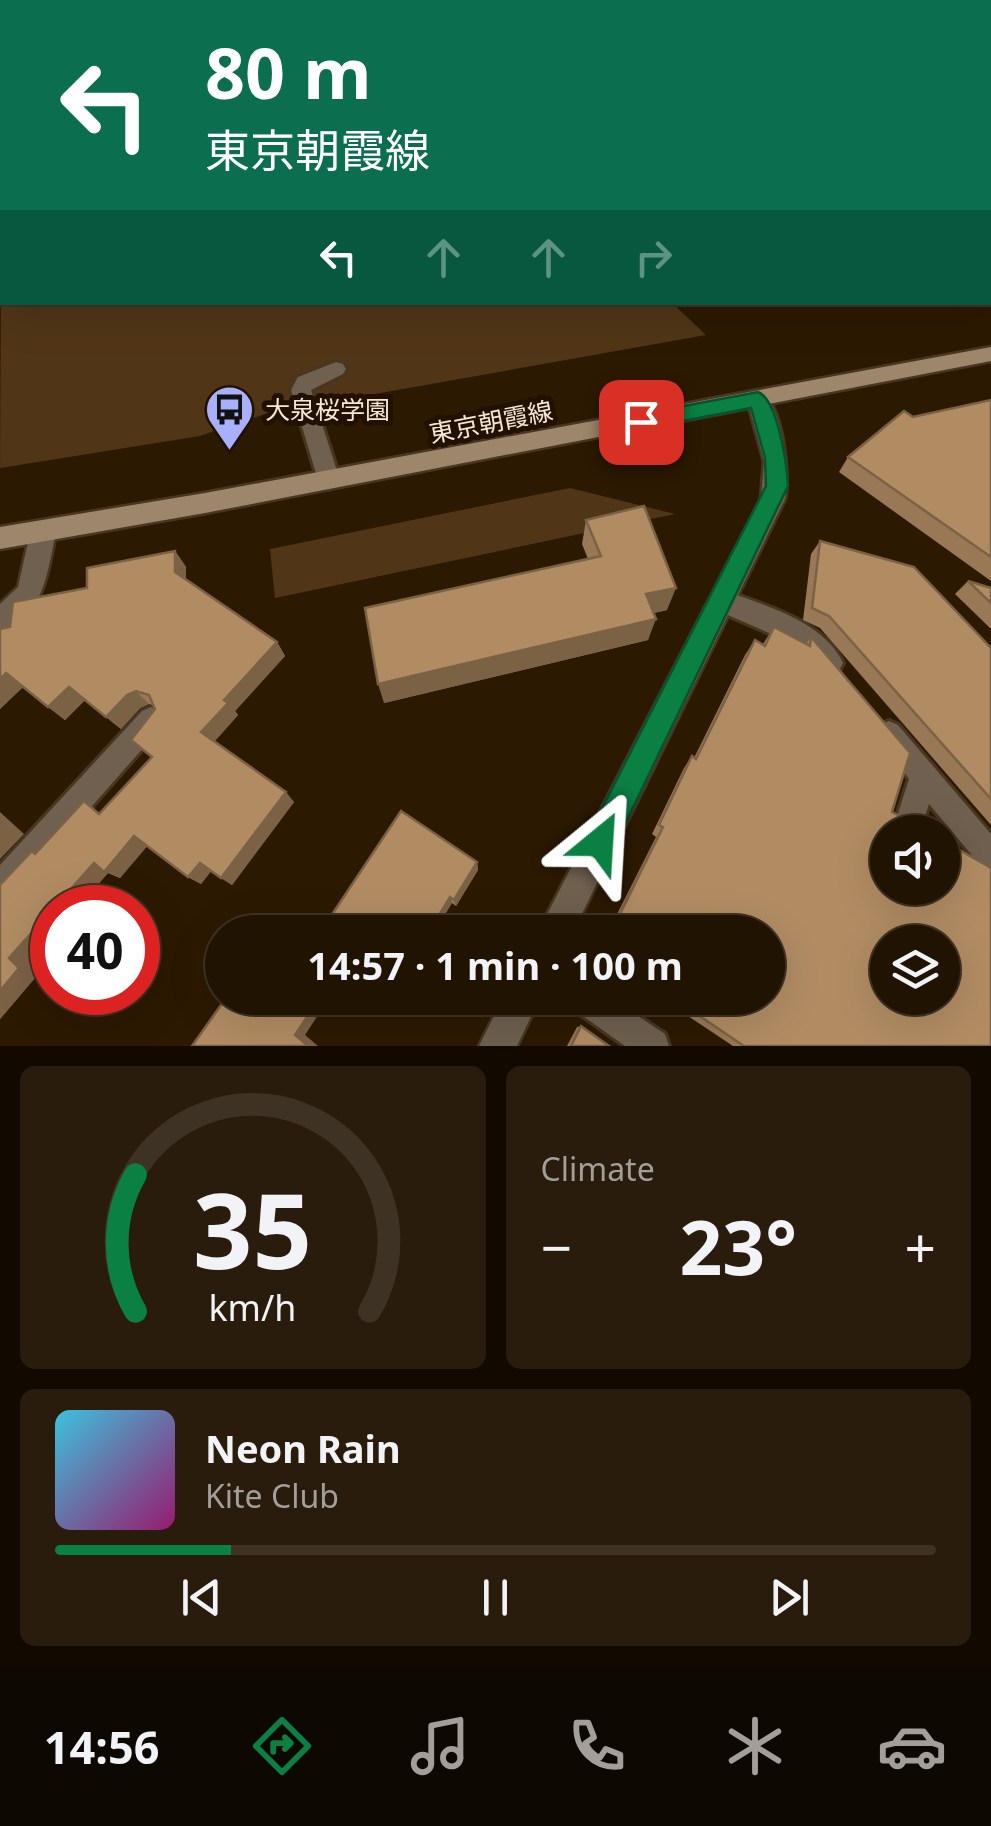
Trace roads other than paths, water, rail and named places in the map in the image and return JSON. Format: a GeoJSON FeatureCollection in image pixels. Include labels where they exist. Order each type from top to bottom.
{"type":"FeatureCollection","features":[{"type":"Feature","properties":{"kind":"main road","name":"東京朝霞線"},"geometry":{"type":"LineString","coordinates":[[0,538],[330,480],[991,354]]}},
{"type":"Feature","properties":{"kind":"street"},"geometry":{"type":"LineString","coordinates":[[564,915],[777,486],[776,458],[758,400]]}},
{"type":"Feature","properties":{"kind":"street"},"geometry":{"type":"LineString","coordinates":[[0,620],[30,593],[43,533]]}},
{"type":"Feature","properties":{"kind":"street"},"geometry":{"type":"LineString","coordinates":[[497,1046],[513,1015]]}},
{"type":"Feature","properties":{"kind":"lane"},"geometry":{"type":"LineString","coordinates":[[330,480],[300,390],[305,382],[336,369]]}},
{"type":"Feature","properties":{"kind":"lane"},"geometry":{"type":"LineString","coordinates":[[723,601],[808,638],[843,679]]}},
{"type":"Feature","properties":{"kind":"lane"},"geometry":{"type":"LineString","coordinates":[[866,707],[991,856]]}},
{"type":"Feature","properties":{"kind":"lane"},"geometry":{"type":"LineString","coordinates":[[0,887],[151,720]]}},
{"type":"Feature","properties":{"kind":"lane"},"geometry":{"type":"LineString","coordinates":[[911,815],[924,776]]}},
{"type":"Feature","properties":{"kind":"lane"},"geometry":{"type":"LineString","coordinates":[[608,1015],[653,1046]]}},
{"type":"Feature","properties":{"kind":"place","name":"大泉桜学園"},"geometry":{"type":"Point","coordinates":[230,452]}}]}
